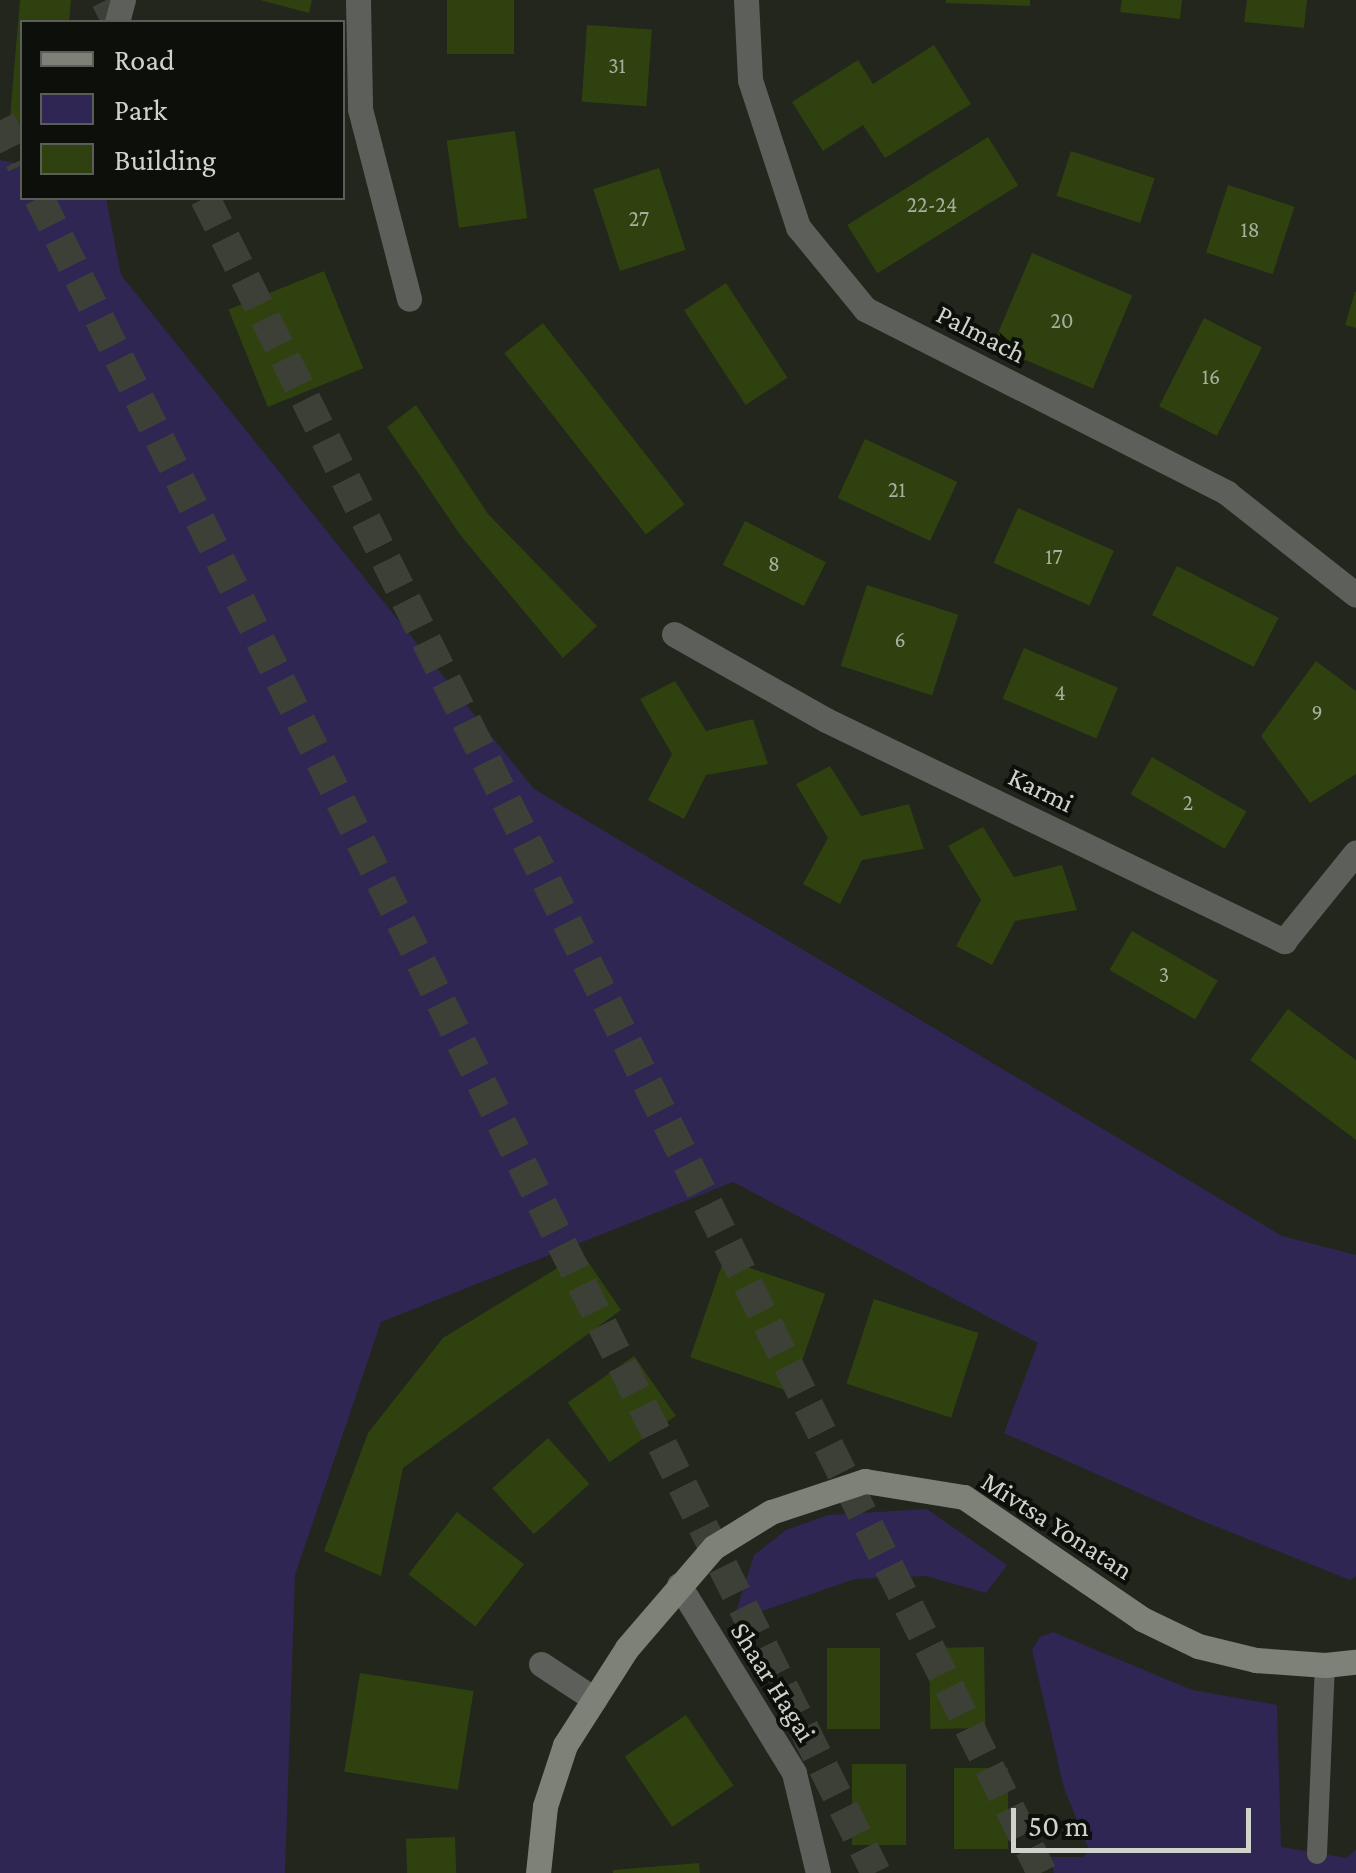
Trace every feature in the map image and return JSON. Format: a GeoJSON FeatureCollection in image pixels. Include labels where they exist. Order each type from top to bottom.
{"type":"FeatureCollection","features":[{"type":"Feature","properties":{"kind":"street"},"geometry":{"type":"LineString","coordinates":[[358,0],[360,108],[408,299]]}},
{"type":"Feature","properties":{"kind":"street","name":"Palmach"},"geometry":{"type":"LineString","coordinates":[[746,0],[750,80],[798,226],[865,309],[1226,494],[1356,595]]}},
{"type":"Feature","properties":{"kind":"street","name":"Karmi"},"geometry":{"type":"LineString","coordinates":[[674,634],[826,720],[1284,941],[1356,852]]}},
{"type":"Feature","properties":{"kind":"street","name":"Mivtsa Yonatan"},"geometry":{"type":"LineString","coordinates":[[538,1873],[545,1806],[565,1746],[626,1648],[714,1547],[771,1512],[865,1481],[964,1496],[1142,1618],[1198,1646],[1256,1660],[1325,1665],[1356,1662]]}},
{"type":"Feature","properties":{"kind":"street","name":"Shaar Hagai"},"geometry":{"type":"LineString","coordinates":[[678,1586],[794,1772],[818,1873]]}},
{"type":"Feature","properties":{"kind":"street"},"geometry":{"type":"LineString","coordinates":[[542,1664],[594,1699]]}},
{"type":"Feature","properties":{"kind":"lane"},"geometry":{"type":"LineString","coordinates":[[1317,1854],[1325,1665]]}},
{"type":"Feature","properties":{"kind":"green space"},"geometry":{"type":"Polygon","coordinates":[[[0,160],[20,164],[20,200],[106,200],[121,275],[534,789],[1282,1236],[1356,1255],[1356,1576],[1350,1580],[1200,1520],[1004,1433],[1038,1343],[733,1182],[381,1322],[295,1575],[285,1873],[0,1873],[0,160]]]}},
{"type":"Feature","properties":{"kind":"green space"},"geometry":{"type":"Polygon","coordinates":[[[927,1509],[1007,1565],[986,1593],[926,1576],[855,1579],[733,1621],[754,1555],[786,1530],[828,1515],[927,1509]]]}},
{"type":"Feature","properties":{"kind":"green space"},"geometry":{"type":"Polygon","coordinates":[[[1053,1632],[1192,1690],[1277,1705],[1281,1847],[1347,1858],[1356,1849],[1356,1873],[1054,1873],[1051,1857],[1083,1857],[1089,1850],[1064,1788],[1032,1650],[1040,1637],[1053,1632]]]}},
{"type":"Feature","properties":{"kind":"building"},"geometry":{"type":"Polygon","coordinates":[[[20,0],[71,0],[69,20],[20,20],[20,143],[8,142],[20,0]]]}},
{"type":"Feature","properties":{"kind":"building"},"geometry":{"type":"Polygon","coordinates":[[[260,0],[312,0],[309,13],[260,0]]]}},
{"type":"Feature","properties":{"kind":"building"},"geometry":{"type":"Polygon","coordinates":[[[447,0],[514,0],[514,54],[447,54],[447,0]]]}},
{"type":"Feature","properties":{"kind":"building"},"geometry":{"type":"Polygon","coordinates":[[[1030,0],[1030,6],[946,3],[1030,0]]]}},
{"type":"Feature","properties":{"kind":"building"},"geometry":{"type":"Polygon","coordinates":[[[1122,0],[1182,0],[1180,19],[1120,12],[1122,0]]]}},
{"type":"Feature","properties":{"kind":"building"},"geometry":{"type":"Polygon","coordinates":[[[1247,0],[1307,0],[1304,28],[1244,22],[1247,0]]]}},
{"type":"Feature","properties":{"kind":"building"},"geometry":{"type":"Polygon","coordinates":[[[587,25],[652,30],[646,106],[582,102],[587,25]]]}},
{"type":"Feature","properties":{"kind":"building"},"geometry":{"type":"Polygon","coordinates":[[[934,45],[971,104],[885,158],[863,125],[823,151],[792,102],[858,60],[873,84],[934,45]]]}},
{"type":"Feature","properties":{"kind":"building"},"geometry":{"type":"Polygon","coordinates":[[[515,131],[527,218],[459,228],[447,141],[515,131]]]}},
{"type":"Feature","properties":{"kind":"building"},"geometry":{"type":"Polygon","coordinates":[[[988,137],[1018,185],[877,273],[847,225],[988,137]]]}},
{"type":"Feature","properties":{"kind":"building"},"geometry":{"type":"Polygon","coordinates":[[[1071,151],[1155,178],[1140,223],[1056,196],[1071,151]]]}},
{"type":"Feature","properties":{"kind":"building"},"geometry":{"type":"Polygon","coordinates":[[[659,168],[686,250],[620,271],[593,189],[659,168]]]}},
{"type":"Feature","properties":{"kind":"building"},"geometry":{"type":"Polygon","coordinates":[[[1228,185],[1295,207],[1273,274],[1206,253],[1228,185]]]}},
{"type":"Feature","properties":{"kind":"building"},"geometry":{"type":"Polygon","coordinates":[[[1032,253],[1132,296],[1093,389],[993,346],[1032,253]]]}},
{"type":"Feature","properties":{"kind":"building"},"geometry":{"type":"Polygon","coordinates":[[[324,271],[363,368],[268,407],[229,310],[324,271]]]}},
{"type":"Feature","properties":{"kind":"building"},"geometry":{"type":"Polygon","coordinates":[[[726,283],[788,378],[746,405],[684,310],[726,283]]]}},
{"type":"Feature","properties":{"kind":"building"},"geometry":{"type":"Polygon","coordinates":[[[1356,292],[1356,328],[1345,325],[1356,292]]]}},
{"type":"Feature","properties":{"kind":"building"},"geometry":{"type":"Polygon","coordinates":[[[1204,318],[1262,348],[1217,436],[1159,406],[1204,318]]]}},
{"type":"Feature","properties":{"kind":"building"},"geometry":{"type":"Polygon","coordinates":[[[543,323],[685,504],[646,534],[504,353],[543,323]]]}},
{"type":"Feature","properties":{"kind":"building"},"geometry":{"type":"Polygon","coordinates":[[[416,405],[488,514],[597,626],[563,658],[461,536],[387,427],[416,405]]]}},
{"type":"Feature","properties":{"kind":"building"},"geometry":{"type":"Polygon","coordinates":[[[865,439],[957,482],[930,541],[838,498],[865,439]]]}},
{"type":"Feature","properties":{"kind":"building"},"geometry":{"type":"Polygon","coordinates":[[[1018,508],[1114,551],[1090,606],[994,563],[1018,508]]]}},
{"type":"Feature","properties":{"kind":"building"},"geometry":{"type":"Polygon","coordinates":[[[745,521],[826,562],[804,606],[723,565],[745,521]]]}},
{"type":"Feature","properties":{"kind":"building"},"geometry":{"type":"Polygon","coordinates":[[[1177,566],[1279,618],[1254,667],[1152,615],[1177,566]]]}},
{"type":"Feature","properties":{"kind":"building"},"geometry":{"type":"Polygon","coordinates":[[[867,585],[958,615],[932,696],[841,666],[867,585]]]}},
{"type":"Feature","properties":{"kind":"building"},"geometry":{"type":"Polygon","coordinates":[[[1024,648],[1118,688],[1096,738],[1003,699],[1024,648]]]}},
{"type":"Feature","properties":{"kind":"building"},"geometry":{"type":"Polygon","coordinates":[[[1316,661],[1356,691],[1356,774],[1310,803],[1261,736],[1316,661]]]}},
{"type":"Feature","properties":{"kind":"building"},"geometry":{"type":"Polygon","coordinates":[[[675,681],[706,731],[753,719],[768,764],[706,775],[684,819],[648,800],[672,754],[640,699],[675,681]]]}},
{"type":"Feature","properties":{"kind":"building"},"geometry":{"type":"Polygon","coordinates":[[[1152,757],[1246,812],[1225,849],[1130,794],[1152,757]]]}},
{"type":"Feature","properties":{"kind":"building"},"geometry":{"type":"Polygon","coordinates":[[[830,766],[861,816],[909,804],[924,849],[862,860],[840,904],[803,884],[828,838],[796,784],[830,766]]]}},
{"type":"Feature","properties":{"kind":"building"},"geometry":{"type":"Polygon","coordinates":[[[983,827],[1014,877],[1062,865],[1077,910],[1015,921],[992,965],[956,946],[981,900],[948,846],[983,827]]]}},
{"type":"Feature","properties":{"kind":"building"},"geometry":{"type":"Polygon","coordinates":[[[1132,931],[1218,981],[1195,1019],[1110,970],[1132,931]]]}},
{"type":"Feature","properties":{"kind":"building"},"geometry":{"type":"Polygon","coordinates":[[[1288,1009],[1356,1060],[1356,1140],[1250,1060],[1288,1009]]]}},
{"type":"Feature","properties":{"kind":"building"},"geometry":{"type":"Polygon","coordinates":[[[582,1253],[621,1310],[403,1468],[381,1576],[324,1551],[368,1433],[443,1338],[582,1253]]]}},
{"type":"Feature","properties":{"kind":"building"},"geometry":{"type":"Polygon","coordinates":[[[724,1259],[825,1294],[791,1392],[690,1357],[724,1259]]]}},
{"type":"Feature","properties":{"kind":"building"},"geometry":{"type":"Polygon","coordinates":[[[874,1299],[979,1333],[951,1418],[846,1384],[874,1299]]]}},
{"type":"Feature","properties":{"kind":"building"},"geometry":{"type":"Polygon","coordinates":[[[634,1356],[676,1416],[610,1462],[568,1402],[634,1356]]]}},
{"type":"Feature","properties":{"kind":"building"},"geometry":{"type":"Polygon","coordinates":[[[548,1438],[589,1484],[534,1534],[492,1488],[548,1438]]]}},
{"type":"Feature","properties":{"kind":"building"},"geometry":{"type":"Polygon","coordinates":[[[457,1512],[524,1564],[475,1627],[408,1574],[457,1512]]]}},
{"type":"Feature","properties":{"kind":"building"},"geometry":{"type":"Polygon","coordinates":[[[984,1647],[985,1728],[930,1729],[929,1648],[984,1647]]]}},
{"type":"Feature","properties":{"kind":"building"},"geometry":{"type":"Polygon","coordinates":[[[827,1648],[880,1648],[880,1729],[827,1729],[827,1648]]]}},
{"type":"Feature","properties":{"kind":"building"},"geometry":{"type":"Polygon","coordinates":[[[360,1673],[474,1691],[458,1790],[344,1772],[360,1673]]]}},
{"type":"Feature","properties":{"kind":"building"},"geometry":{"type":"Polygon","coordinates":[[[686,1715],[734,1785],[672,1827],[625,1756],[686,1715]]]}},
{"type":"Feature","properties":{"kind":"building"},"geometry":{"type":"Polygon","coordinates":[[[852,1764],[906,1764],[906,1845],[852,1845],[852,1764]]]}},
{"type":"Feature","properties":{"kind":"building"},"geometry":{"type":"Polygon","coordinates":[[[954,1768],[1008,1768],[1008,1849],[954,1849],[954,1768]]]}},
{"type":"Feature","properties":{"kind":"building"},"geometry":{"type":"Polygon","coordinates":[[[455,1837],[456,1873],[407,1873],[406,1839],[455,1837]]]}},
{"type":"Feature","properties":{"kind":"building"},"geometry":{"type":"Polygon","coordinates":[[[699,1863],[700,1873],[613,1873],[613,1870],[699,1863]]]}},
{"type":"Feature","properties":{"kind":"tunnel"},"geometry":{"type":"LineString","coordinates":[[106,0],[116,20]]}},
{"type":"Feature","properties":{"kind":"tunnel"},"geometry":{"type":"LineString","coordinates":[[0,120],[20,161]]}},
{"type":"Feature","properties":{"kind":"tunnel"},"geometry":{"type":"LineString","coordinates":[[40,200],[876,1873]]}},
{"type":"Feature","properties":{"kind":"tunnel"},"geometry":{"type":"LineString","coordinates":[[206,200],[1042,1873]]}}]}
